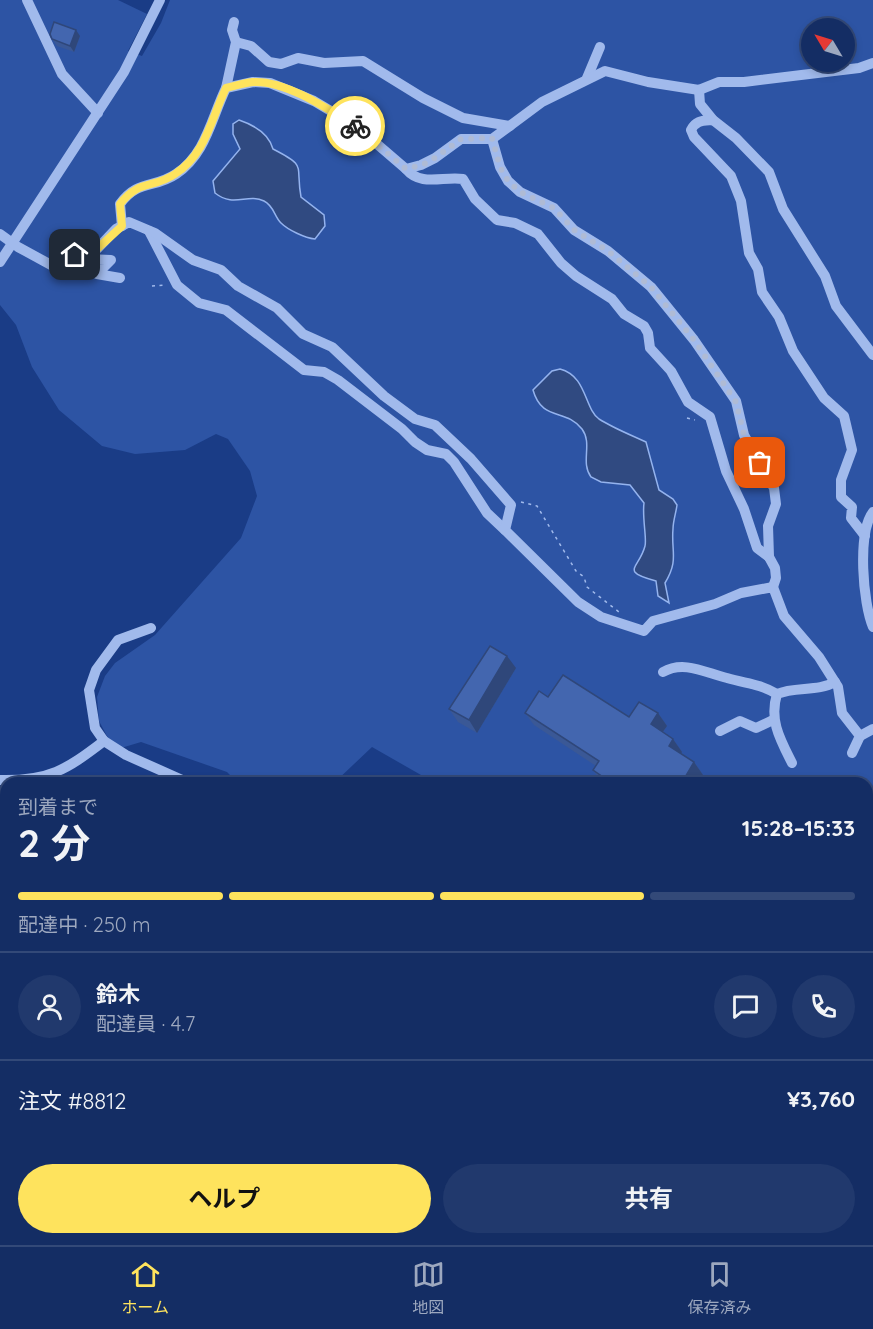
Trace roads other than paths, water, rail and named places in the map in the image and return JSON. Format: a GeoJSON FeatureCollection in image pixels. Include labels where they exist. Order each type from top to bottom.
{"type":"FeatureCollection","features":[{"type":"Feature","properties":{"kind":"street"},"geometry":{"type":"LineString","coordinates":[[27,0],[62,74],[98,113]]}},
{"type":"Feature","properties":{"kind":"street"},"geometry":{"type":"LineString","coordinates":[[0,262],[124,72],[160,0]]}},
{"type":"Feature","properties":{"kind":"street"},"geometry":{"type":"LineString","coordinates":[[122,226],[120,204],[127,195],[136,188],[175,175],[204,145],[226,88],[236,42],[232,30],[234,22]]}},
{"type":"Feature","properties":{"kind":"street"},"geometry":{"type":"LineString","coordinates":[[236,42],[251,46],[269,62],[281,64],[298,58],[324,63],[363,61],[423,98],[463,118],[510,126]]}},
{"type":"Feature","properties":{"kind":"street"},"geometry":{"type":"LineString","coordinates":[[588,78],[600,47]]}},
{"type":"Feature","properties":{"kind":"street"},"geometry":{"type":"LineString","coordinates":[[406,169],[422,165],[435,158],[461,139],[492,138],[542,102],[605,71],[648,82],[699,90],[719,82],[744,82],[859,68],[873,63]]}},
{"type":"Feature","properties":{"kind":"street"},"geometry":{"type":"LineString","coordinates":[[226,88],[253,82],[270,83],[314,101],[356,126],[411,175],[437,181],[463,179],[471,188],[475,200],[497,220],[515,224],[538,234],[561,263],[576,276],[612,299],[624,314],[644,326],[648,333],[650,348],[671,371],[688,402],[710,417],[726,471],[744,509],[757,548],[769,557],[775,568],[773,587],[784,616],[819,657],[835,682],[842,712],[860,736]]}},
{"type":"Feature","properties":{"kind":"street"},"geometry":{"type":"LineString","coordinates":[[699,90],[700,104],[713,120],[736,138],[769,172],[783,208],[827,281],[836,306],[868,343],[873,355]]}},
{"type":"Feature","properties":{"kind":"street"},"geometry":{"type":"LineString","coordinates":[[713,120],[694,124],[691,130],[694,137],[731,176],[741,201],[749,253],[758,269],[762,292],[778,317],[793,351],[824,398],[844,416],[852,450],[841,480],[841,497],[852,507],[851,518],[866,536]]}},
{"type":"Feature","properties":{"kind":"street"},"geometry":{"type":"LineString","coordinates":[[492,138],[500,167],[508,181],[520,192],[554,208],[574,230],[608,251],[651,287],[736,402],[744,435],[774,488],[776,504],[768,526],[769,557]]}},
{"type":"Feature","properties":{"kind":"street"},"geometry":{"type":"LineString","coordinates":[[0,234],[18,247],[58,267],[75,255],[97,249],[129,222],[148,230],[178,250],[221,270],[238,286],[266,299],[303,334],[332,346],[366,381],[415,419],[435,425],[471,459],[511,505],[505,530]]}},
{"type":"Feature","properties":{"kind":"street"},"geometry":{"type":"LineString","coordinates":[[148,230],[177,285],[199,303],[226,310],[304,370],[324,372],[338,380],[427,450],[446,454],[454,462],[487,513],[578,602],[602,617],[644,631],[653,621],[715,604],[741,593],[773,587]]}},
{"type":"Feature","properties":{"kind":"street"},"geometry":{"type":"LineString","coordinates":[[86,253],[87,259],[111,260],[97,274],[120,278]]}},
{"type":"Feature","properties":{"kind":"street"},"geometry":{"type":"LineString","coordinates":[[827,281],[837,288]]}},
{"type":"Feature","properties":{"kind":"street"},"geometry":{"type":"LineString","coordinates":[[873,512],[869,518],[866,536],[866,604],[873,627]]}},
{"type":"Feature","properties":{"kind":"street"},"geometry":{"type":"LineString","coordinates":[[151,628],[118,640],[92,678],[89,690],[92,715],[95,728],[104,741],[126,755],[176,777]]}},
{"type":"Feature","properties":{"kind":"street"},"geometry":{"type":"LineString","coordinates":[[663,672],[671,668],[686,667],[717,673],[726,678],[752,682],[777,694],[788,690],[826,687],[835,682]]}},
{"type":"Feature","properties":{"kind":"street"},"geometry":{"type":"LineString","coordinates":[[777,694],[772,709],[773,720],[792,763]]}},
{"type":"Feature","properties":{"kind":"street"},"geometry":{"type":"LineString","coordinates":[[720,731],[740,721],[756,728],[773,720]]}},
{"type":"Feature","properties":{"kind":"street"},"geometry":{"type":"LineString","coordinates":[[852,753],[860,736],[873,729]]}},
{"type":"Feature","properties":{"kind":"street"},"geometry":{"type":"LineString","coordinates":[[47,777],[79,760],[104,741]]}}]}
